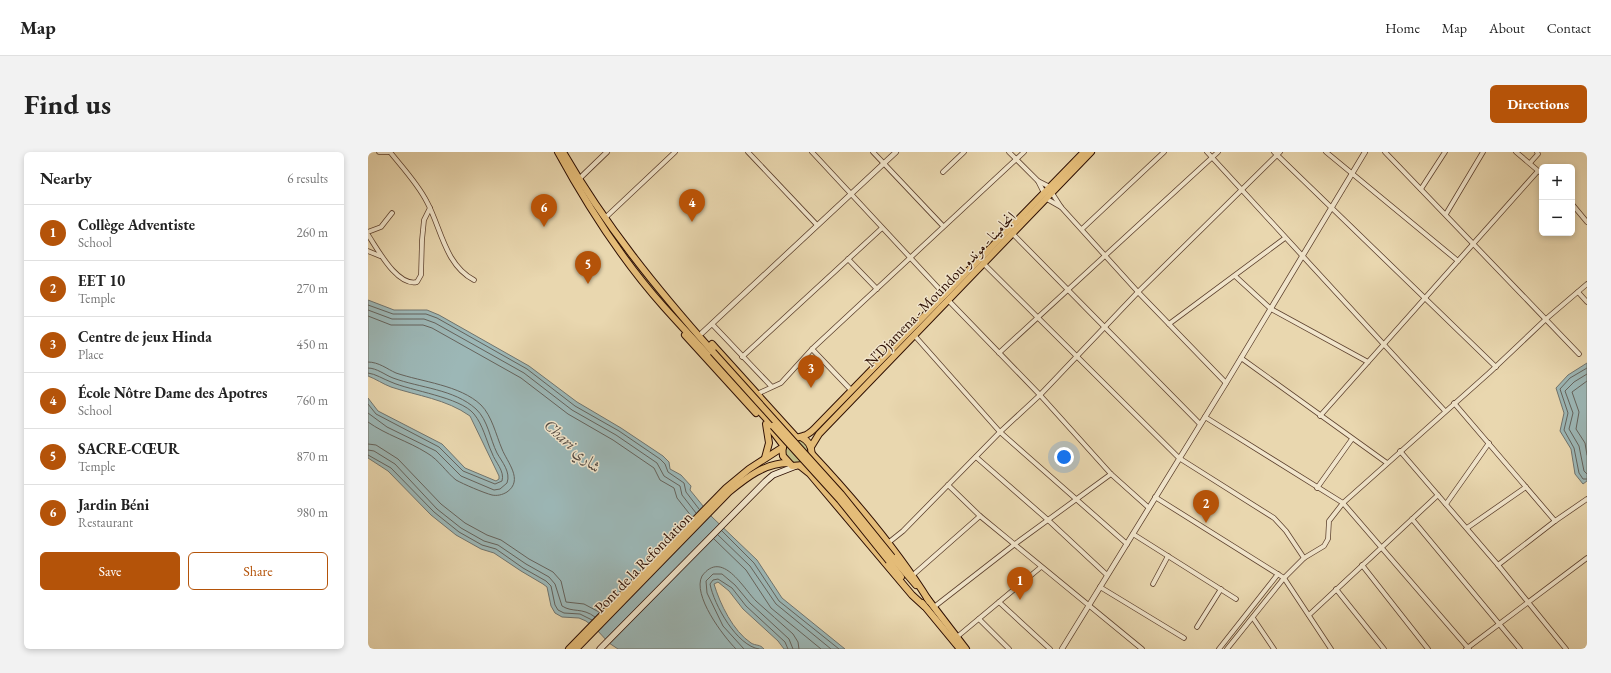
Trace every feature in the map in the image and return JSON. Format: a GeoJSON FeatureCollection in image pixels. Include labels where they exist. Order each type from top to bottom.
{"type":"FeatureCollection","features":[{"type":"Feature","properties":{"kind":"main road"},"geometry":{"type":"LineString","coordinates":[[558,152],[588,205],[610,238],[704,358],[766,423],[783,446],[783,456],[788,463]]}},
{"type":"Feature","properties":{"kind":"main road"},"geometry":{"type":"LineString","coordinates":[[564,152],[604,218],[711,353],[890,559],[929,601],[966,649]]}},
{"type":"Feature","properties":{"kind":"main road","name":"N'Djamena - Moundou انجامينا - موندو"},"geometry":{"type":"LineString","coordinates":[[1052,190],[1084,152]]}},
{"type":"Feature","properties":{"kind":"main road","name":"N'Djamena - Moundou انجامينا - موندو"},"geometry":{"type":"LineString","coordinates":[[811,446],[819,434],[914,335],[946,298],[1091,152]]}},
{"type":"Feature","properties":{"kind":"main road","name":"N'Djamena - Moundou انجامينا - موندو"},"geometry":{"type":"LineString","coordinates":[[798,437],[814,429],[851,390],[983,263],[1046,196]]}},
{"type":"Feature","properties":{"kind":"main road"},"geometry":{"type":"LineString","coordinates":[[664,307],[711,353]]}},
{"type":"Feature","properties":{"kind":"main road"},"geometry":{"type":"LineString","coordinates":[[600,649],[729,516],[770,477],[808,462],[812,454],[809,442],[798,437],[702,333],[674,307]]}},
{"type":"Feature","properties":{"kind":"main road"},"geometry":{"type":"LineString","coordinates":[[765,458],[769,443],[766,423]]}},
{"type":"Feature","properties":{"kind":"main road"},"geometry":{"type":"LineString","coordinates":[[716,502],[741,475],[783,446],[788,439],[798,437]]}},
{"type":"Feature","properties":{"kind":"main road"},"geometry":{"type":"LineString","coordinates":[[812,454],[858,504],[913,575],[929,601]]}},
{"type":"Feature","properties":{"kind":"main road"},"geometry":{"type":"LineString","coordinates":[[716,502],[738,485],[770,465],[788,463],[798,466],[810,474],[912,595],[924,606]]}},
{"type":"Feature","properties":{"kind":"main road","name":"Pont de la Refondation"},"geometry":{"type":"LineString","coordinates":[[585,636],[716,502]]}},
{"type":"Feature","properties":{"kind":"main road"},"geometry":{"type":"LineString","coordinates":[[890,559],[924,606],[960,649]]}},
{"type":"Feature","properties":{"kind":"main road"},"geometry":{"type":"LineString","coordinates":[[568,649],[585,636]]}},
{"type":"Feature","properties":{"kind":"main road"},"geometry":{"type":"LineString","coordinates":[[576,649],[585,636]]}},
{"type":"Feature","properties":{"kind":"street"},"geometry":{"type":"LineString","coordinates":[[379,152],[390,152],[430,208],[446,251],[462,271],[474,280]]}},
{"type":"Feature","properties":{"kind":"street"},"geometry":{"type":"LineString","coordinates":[[579,179],[607,152]]}},
{"type":"Feature","properties":{"kind":"street"},"geometry":{"type":"LineString","coordinates":[[604,218],[675,152]]}},
{"type":"Feature","properties":{"kind":"street"},"geometry":{"type":"LineString","coordinates":[[748,152],[817,225]]}},
{"type":"Feature","properties":{"kind":"street"},"geometry":{"type":"LineString","coordinates":[[812,152],[946,298],[1040,395],[1111,474],[1148,508]]}},
{"type":"Feature","properties":{"kind":"street"},"geometry":{"type":"LineString","coordinates":[[873,152],[943,226]]}},
{"type":"Feature","properties":{"kind":"street"},"geometry":{"type":"LineString","coordinates":[[702,333],[896,152]]}},
{"type":"Feature","properties":{"kind":"street"},"geometry":{"type":"LineString","coordinates":[[943,172],[964,152]]}},
{"type":"Feature","properties":{"kind":"street"},"geometry":{"type":"LineString","coordinates":[[1009,152],[1038,181],[1052,190],[1061,207]]}},
{"type":"Feature","properties":{"kind":"street"},"geometry":{"type":"LineString","coordinates":[[757,394],[781,382],[812,349],[1024,152]]}},
{"type":"Feature","properties":{"kind":"street"},"geometry":{"type":"LineString","coordinates":[[1082,229],[1164,152]]}},
{"type":"Feature","properties":{"kind":"street"},"geometry":{"type":"LineString","coordinates":[[1207,152],[1241,191],[1303,256],[1445,411]]}},
{"type":"Feature","properties":{"kind":"street"},"geometry":{"type":"LineString","coordinates":[[1000,353],[1218,152]]}},
{"type":"Feature","properties":{"kind":"street"},"geometry":{"type":"LineString","coordinates":[[1326,152],[1458,261]]}},
{"type":"Feature","properties":{"kind":"street"},"geometry":{"type":"LineString","coordinates":[[1062,649],[1226,383],[1365,152]]}},
{"type":"Feature","properties":{"kind":"street"},"geometry":{"type":"LineString","coordinates":[[1385,152],[1579,354]]}},
{"type":"Feature","properties":{"kind":"street"},"geometry":{"type":"LineString","coordinates":[[1421,189],[1445,152]]}},
{"type":"Feature","properties":{"kind":"street"},"geometry":{"type":"LineString","coordinates":[[1446,214],[1483,152]]}},
{"type":"Feature","properties":{"kind":"street"},"geometry":{"type":"LineString","coordinates":[[1516,152],[1539,172]]}},
{"type":"Feature","properties":{"kind":"street"},"geometry":{"type":"LineString","coordinates":[[1530,163],[1538,154],[1537,152]]}},
{"type":"Feature","properties":{"kind":"street"},"geometry":{"type":"LineString","coordinates":[[888,543],[903,531],[1000,432],[1040,395],[1138,292],[1241,191],[1277,153],[1496,367]]}},
{"type":"Feature","properties":{"kind":"street"},"geometry":{"type":"LineString","coordinates":[[1320,416],[1458,261],[1539,174]]}},
{"type":"Feature","properties":{"kind":"street"},"geometry":{"type":"LineString","coordinates":[[1038,181],[1046,196],[1061,207],[1138,292],[1226,383]]}},
{"type":"Feature","properties":{"kind":"street"},"geometry":{"type":"LineString","coordinates":[[368,252],[380,257],[406,280],[414,282],[420,279],[424,220],[430,208]]}},
{"type":"Feature","properties":{"kind":"street"},"geometry":{"type":"LineString","coordinates":[[1575,208],[1587,222]]}},
{"type":"Feature","properties":{"kind":"street"},"geometry":{"type":"LineString","coordinates":[[368,232],[381,227],[392,213]]}},
{"type":"Feature","properties":{"kind":"street"},"geometry":{"type":"LineString","coordinates":[[742,357],[882,228]]}},
{"type":"Feature","properties":{"kind":"street"},"geometry":{"type":"LineString","coordinates":[[1012,233],[1200,424]]}},
{"type":"Feature","properties":{"kind":"street"},"geometry":{"type":"LineString","coordinates":[[368,235],[380,257]]}},
{"type":"Feature","properties":{"kind":"street"},"geometry":{"type":"LineString","coordinates":[[1169,324],[1285,238]]}},
{"type":"Feature","properties":{"kind":"street"},"geometry":{"type":"LineString","coordinates":[[848,259],[877,289]]}},
{"type":"Feature","properties":{"kind":"street"},"geometry":{"type":"LineString","coordinates":[[983,263],[1039,317],[1179,458],[1274,518],[1286,531],[1304,558]]}},
{"type":"Feature","properties":{"kind":"street"},"geometry":{"type":"LineString","coordinates":[[1235,276],[1271,309],[1368,362]]}},
{"type":"Feature","properties":{"kind":"street"},"geometry":{"type":"LineString","coordinates":[[1223,648],[1253,618],[1284,578],[1304,558],[1320,549],[1327,542],[1329,521],[1343,503],[1496,367],[1546,319],[1587,284]]}},
{"type":"Feature","properties":{"kind":"street"},"geometry":{"type":"LineString","coordinates":[[1578,292],[1587,302]]}},
{"type":"Feature","properties":{"kind":"street"},"geometry":{"type":"LineString","coordinates":[[712,324],[771,386]]}},
{"type":"Feature","properties":{"kind":"street"},"geometry":{"type":"LineString","coordinates":[[914,335],[1000,432],[1127,544]]}},
{"type":"Feature","properties":{"kind":"street"},"geometry":{"type":"LineString","coordinates":[[812,349],[851,390]]}},
{"type":"Feature","properties":{"kind":"street"},"geometry":{"type":"LineString","coordinates":[[1241,358],[1387,463]]}},
{"type":"Feature","properties":{"kind":"street"},"geometry":{"type":"LineString","coordinates":[[1454,403],[1554,521]]}},
{"type":"Feature","properties":{"kind":"street"},"geometry":{"type":"LineString","coordinates":[[1205,417],[1343,503],[1382,546],[1467,649],[1586,560]]}},
{"type":"Feature","properties":{"kind":"street"},"geometry":{"type":"LineString","coordinates":[[1318,488],[1352,439]]}},
{"type":"Feature","properties":{"kind":"street"},"geometry":{"type":"LineString","coordinates":[[1446,504],[1489,443]]}},
{"type":"Feature","properties":{"kind":"street"},"geometry":{"type":"LineString","coordinates":[[1400,451],[1467,528],[1566,649]]}},
{"type":"Feature","properties":{"kind":"street"},"geometry":{"type":"LineString","coordinates":[[976,457],[1048,520],[1107,575]]}},
{"type":"Feature","properties":{"kind":"street"},"geometry":{"type":"LineString","coordinates":[[934,607],[1015,544],[1111,474]]}},
{"type":"Feature","properties":{"kind":"street"},"geometry":{"type":"LineString","coordinates":[[948,485],[980,516],[1142,649]]}},
{"type":"Feature","properties":{"kind":"street"},"geometry":{"type":"LineString","coordinates":[[1467,528],[1526,487]]}},
{"type":"Feature","properties":{"kind":"street"},"geometry":{"type":"LineString","coordinates":[[1309,615],[1438,495]]}},
{"type":"Feature","properties":{"kind":"street"},"geometry":{"type":"LineString","coordinates":[[1155,497],[1284,578],[1331,649]]}},
{"type":"Feature","properties":{"kind":"street"},"geometry":{"type":"LineString","coordinates":[[1498,565],[1554,521],[1587,500]]}},
{"type":"Feature","properties":{"kind":"street"},"geometry":{"type":"LineString","coordinates":[[913,575],[980,516]]}},
{"type":"Feature","properties":{"kind":"street"},"geometry":{"type":"LineString","coordinates":[[1412,519],[1520,649]]}},
{"type":"Feature","properties":{"kind":"street"},"geometry":{"type":"LineString","coordinates":[[1133,534],[1236,599]]}},
{"type":"Feature","properties":{"kind":"street"},"geometry":{"type":"LineString","coordinates":[[1153,584],[1168,556]]}},
{"type":"Feature","properties":{"kind":"street"},"geometry":{"type":"LineString","coordinates":[[1362,565],[1428,649]]}},
{"type":"Feature","properties":{"kind":"street"},"geometry":{"type":"LineString","coordinates":[[957,637],[1041,566]]}},
{"type":"Feature","properties":{"kind":"street"},"geometry":{"type":"LineString","coordinates":[[1223,648],[1278,574]]}},
{"type":"Feature","properties":{"kind":"street"},"geometry":{"type":"LineString","coordinates":[[1100,587],[1184,638]]}},
{"type":"Feature","properties":{"kind":"street"},"geometry":{"type":"LineString","coordinates":[[1197,627],[1221,590]]}},
{"type":"Feature","properties":{"kind":"street"},"geometry":{"type":"LineString","coordinates":[[1336,590],[1384,649]]}},
{"type":"Feature","properties":{"kind":"street"},"geometry":{"type":"LineString","coordinates":[[999,602],[1050,649]]}},
{"type":"Feature","properties":{"kind":"street"},"geometry":{"type":"LineString","coordinates":[[1253,618],[1274,649]]}},
{"type":"Feature","properties":{"kind":"street"},"geometry":{"type":"LineString","coordinates":[[979,619],[1009,649]]}},
{"type":"Feature","properties":{"kind":"shaded area"},"geometry":{"type":"Polygon","coordinates":[[[797,439],[805,443],[809,451],[805,459],[797,463],[789,459],[785,451],[789,443],[797,439]]]}},
{"type":"Feature","properties":{"kind":"water","name":"Chari شاري"},"geometry":{"type":"Polygon","coordinates":[[[368,300],[394,310],[427,310],[439,315],[529,366],[577,402],[621,428],[663,456],[669,462],[670,469],[681,475],[691,486],[690,490],[712,517],[757,560],[782,598],[845,649],[784,649],[778,641],[743,609],[729,591],[718,582],[714,584],[717,592],[728,616],[738,632],[751,643],[761,646],[764,649],[618,649],[609,643],[586,621],[579,618],[562,617],[555,613],[551,606],[547,587],[494,553],[481,549],[456,535],[431,515],[388,471],[368,458],[368,398],[378,411],[442,444],[465,468],[496,481],[499,479],[499,476],[470,416],[461,410],[432,398],[391,387],[368,376],[368,300]]]}},
{"type":"Feature","properties":{"kind":"water"},"geometry":{"type":"Polygon","coordinates":[[[1587,363],[1587,481],[1583,484],[1575,474],[1571,449],[1560,431],[1564,413],[1556,388],[1568,375],[1587,363]]]}},
{"type":"Feature","properties":{"kind":"place","name":"École Nôtre Dame des Apotres"},"geometry":{"type":"Point","coordinates":[692,222]}},
{"type":"Feature","properties":{"kind":"place","name":"Jardin Béni"},"geometry":{"type":"Point","coordinates":[544,227]}},
{"type":"Feature","properties":{"kind":"place","name":"SACRE-CŒUR"},"geometry":{"type":"Point","coordinates":[588,284]}},
{"type":"Feature","properties":{"kind":"place","name":"Centre de jeux Hinda"},"geometry":{"type":"Point","coordinates":[811,388]}},
{"type":"Feature","properties":{"kind":"place","name":"EET 10"},"geometry":{"type":"Point","coordinates":[1206,523]}},
{"type":"Feature","properties":{"kind":"place","name":"Collège Adventiste"},"geometry":{"type":"Point","coordinates":[1020,600]}}]}
